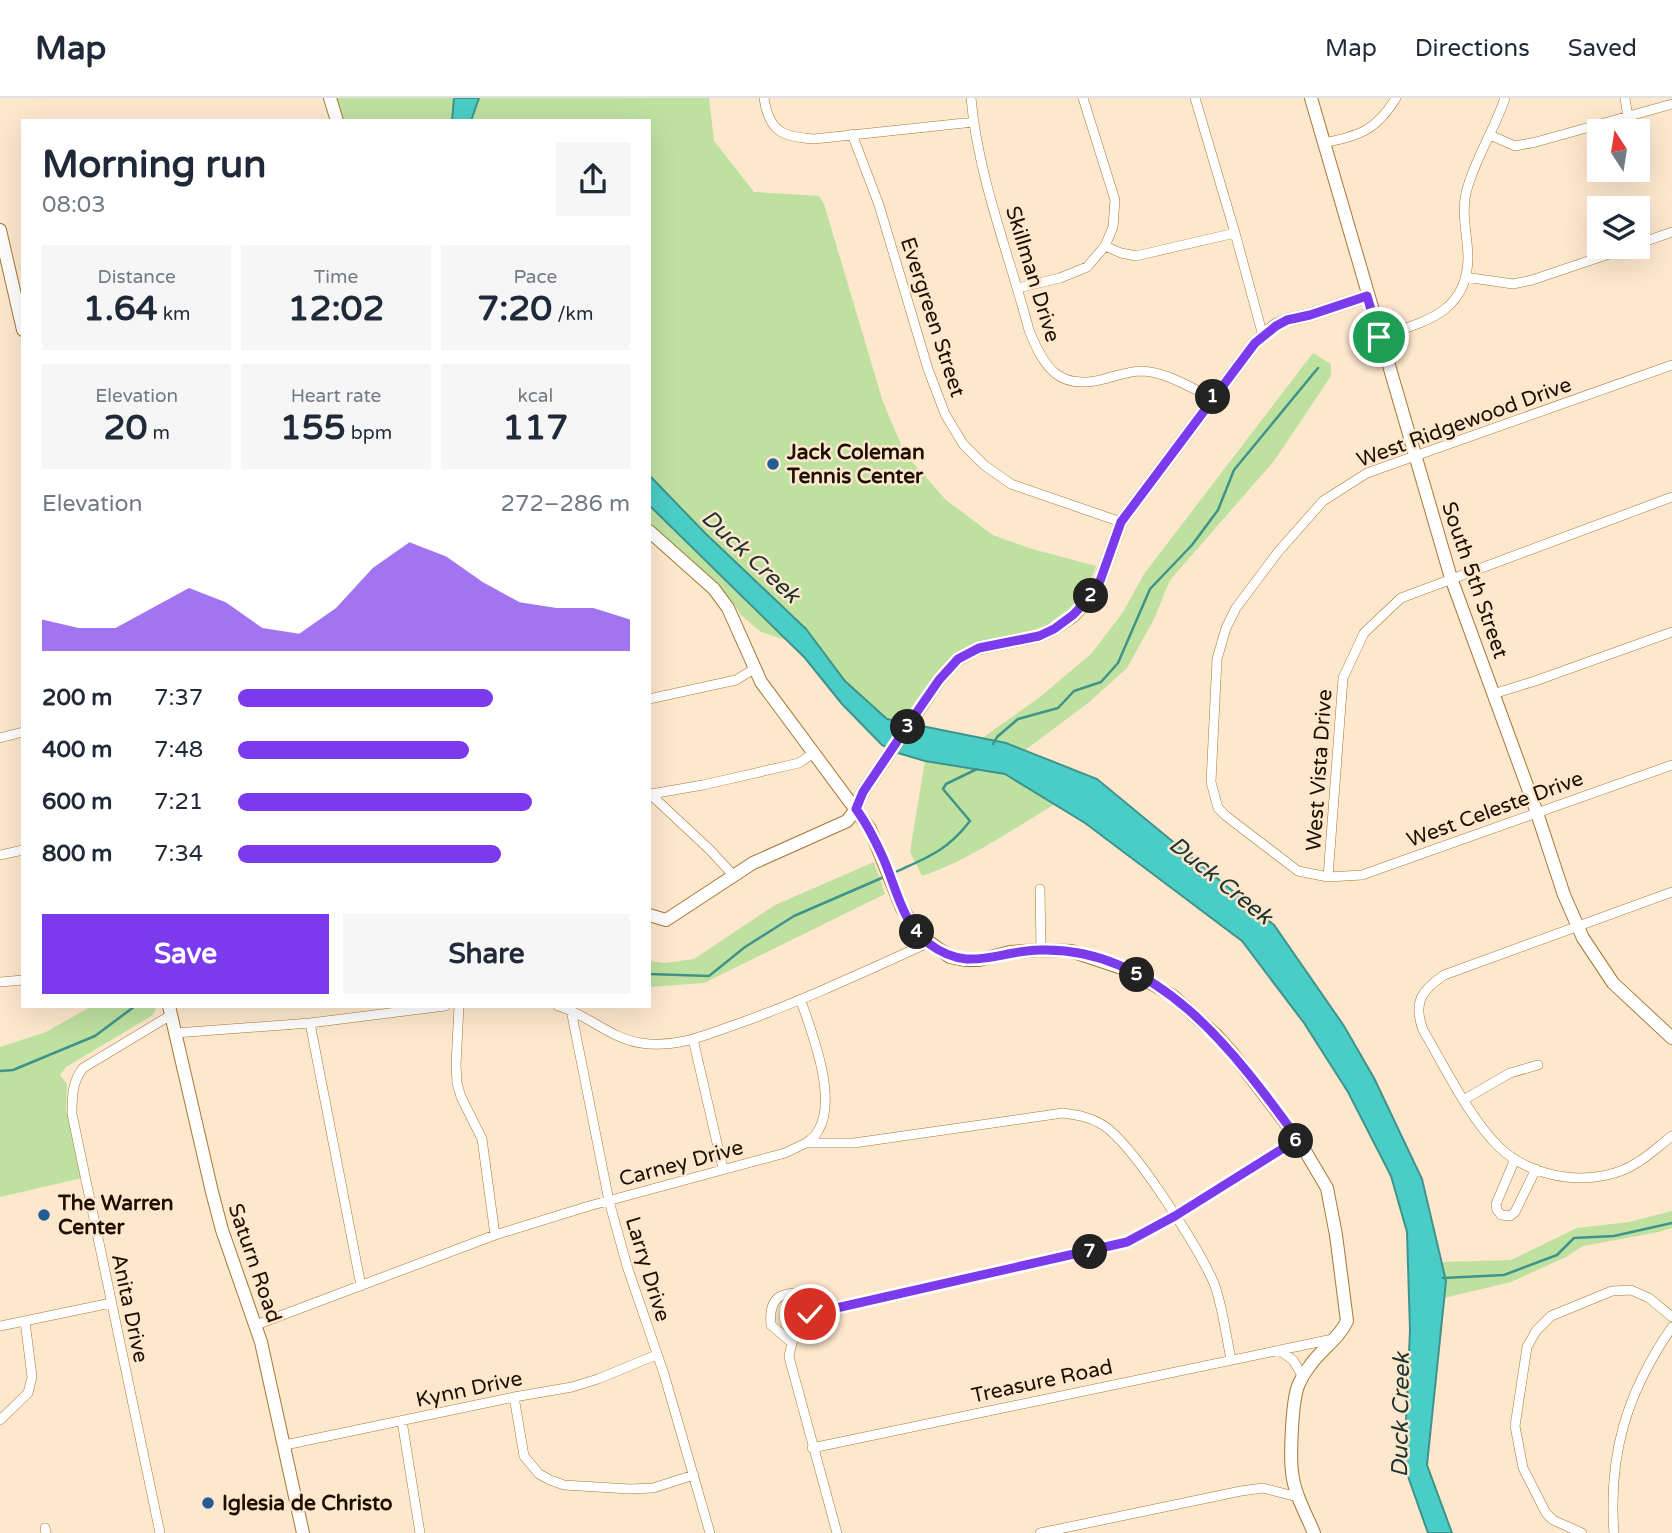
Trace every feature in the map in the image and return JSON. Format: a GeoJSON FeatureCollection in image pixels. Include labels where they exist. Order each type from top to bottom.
{"type":"FeatureCollection","features":[{"type":"Feature","properties":{"kind":"street"},"geometry":{"type":"LineString","coordinates":[[330,98],[336,119]]}},
{"type":"Feature","properties":{"kind":"street"},"geometry":{"type":"LineString","coordinates":[[764,98],[775,128],[790,138],[814,139],[974,122]]}},
{"type":"Feature","properties":{"kind":"street","name":"Skillman Drive"},"geometry":{"type":"LineString","coordinates":[[971,98],[984,170],[1028,330],[1039,356],[1053,373],[1070,381],[1087,382],[1140,371],[1150,372],[1213,398]]}},
{"type":"Feature","properties":{"kind":"street"},"geometry":{"type":"LineString","coordinates":[[1018,288],[1060,278],[1087,267],[1105,246],[1113,227],[1115,200],[1083,98]]}},
{"type":"Feature","properties":{"kind":"street"},"geometry":{"type":"LineString","coordinates":[[1195,98],[1236,233],[1263,336]]}},
{"type":"Feature","properties":{"kind":"street","name":"South 5th Street"},"geometry":{"type":"LineString","coordinates":[[1311,98],[1451,578],[1577,926],[1591,953],[1613,983],[1672,1038]]}},
{"type":"Feature","properties":{"kind":"street"},"geometry":{"type":"LineString","coordinates":[[1324,143],[1357,136],[1373,127],[1387,113],[1396,98]]}},
{"type":"Feature","properties":{"kind":"street"},"geometry":{"type":"LineString","coordinates":[[1379,337],[1422,323],[1444,312],[1464,286],[1468,259],[1464,216],[1466,195],[1475,166],[1505,98]]}},
{"type":"Feature","properties":{"kind":"street"},"geometry":{"type":"LineString","coordinates":[[1625,98],[1628,118]]}},
{"type":"Feature","properties":{"kind":"street"},"geometry":{"type":"LineString","coordinates":[[1490,135],[1515,146],[1628,118],[1672,104]]}},
{"type":"Feature","properties":{"kind":"street","name":"Evergreen Street"},"geometry":{"type":"LineString","coordinates":[[852,134],[879,205],[928,369],[945,414],[963,444],[984,465],[1011,484],[1121,522]]}},
{"type":"Feature","properties":{"kind":"street"},"geometry":{"type":"LineString","coordinates":[[0,230],[4,274],[21,324]]}},
{"type":"Feature","properties":{"kind":"street"},"geometry":{"type":"LineString","coordinates":[[1650,240],[1672,232]]}},
{"type":"Feature","properties":{"kind":"street"},"geometry":{"type":"LineString","coordinates":[[1105,246],[1136,256],[1236,233]]}},
{"type":"Feature","properties":{"kind":"street"},"geometry":{"type":"LineString","coordinates":[[1465,277],[1513,284],[1532,281],[1595,259]]}},
{"type":"Feature","properties":{"kind":"street"},"geometry":{"type":"LineString","coordinates":[[651,916],[666,920],[733,875],[788,846],[839,827],[847,821],[863,792],[939,680],[958,659],[979,648],[1039,636],[1054,629],[1073,615],[1090,597],[1100,581],[1121,522],[1213,398],[1263,336],[1287,320],[1367,296]]}},
{"type":"Feature","properties":{"kind":"street","name":"West Ridgewood Drive"},"geometry":{"type":"LineString","coordinates":[[1328,877],[1298,870],[1254,839],[1219,808],[1211,782],[1217,659],[1226,628],[1236,608],[1278,552],[1323,501],[1367,473],[1672,365]]}},
{"type":"Feature","properties":{"kind":"street","name":"West Vista Drive"},"geometry":{"type":"LineString","coordinates":[[1328,877],[1343,678],[1364,633],[1401,598],[1672,498]]}},
{"type":"Feature","properties":{"kind":"street"},"geometry":{"type":"LineString","coordinates":[[651,533],[714,589],[728,608],[761,682],[870,829],[918,934],[950,957],[965,960],[979,960],[1010,952],[1071,951],[1128,970],[1173,996],[1216,1035],[1298,1139],[1327,1188],[1347,1321],[1342,1332],[1323,1349],[1298,1387],[1292,1473],[1298,1497],[1314,1533]]}},
{"type":"Feature","properties":{"kind":"street"},"geometry":{"type":"LineString","coordinates":[[1493,694],[1672,632]]}},
{"type":"Feature","properties":{"kind":"street"},"geometry":{"type":"LineString","coordinates":[[651,699],[736,680],[754,668]]}},
{"type":"Feature","properties":{"kind":"street"},"geometry":{"type":"LineString","coordinates":[[0,738],[21,733]]}},
{"type":"Feature","properties":{"kind":"street"},"geometry":{"type":"LineString","coordinates":[[651,794],[704,785],[799,763],[814,752]]}},
{"type":"Feature","properties":{"kind":"street","name":"West Celeste Drive"},"geometry":{"type":"LineString","coordinates":[[1328,877],[1362,875],[1672,765]]}},
{"type":"Feature","properties":{"kind":"street"},"geometry":{"type":"LineString","coordinates":[[651,795],[733,875]]}},
{"type":"Feature","properties":{"kind":"street"},"geometry":{"type":"LineString","coordinates":[[0,855],[21,850]]}},
{"type":"Feature","properties":{"kind":"street"},"geometry":{"type":"LineString","coordinates":[[1040,889],[1041,950]]}},
{"type":"Feature","properties":{"kind":"street"},"geometry":{"type":"LineString","coordinates":[[1672,892],[1444,975],[1428,986],[1419,1002],[1419,1018],[1423,1030],[1465,1099],[1487,1134],[1500,1149],[1515,1159],[1561,1177],[1590,1177],[1614,1173],[1637,1163],[1672,1136]]}},
{"type":"Feature","properties":{"kind":"street"},"geometry":{"type":"LineString","coordinates":[[564,1008],[623,1038],[639,1043],[666,1045],[693,1039],[801,1001],[928,943]]}},
{"type":"Feature","properties":{"kind":"street"},"geometry":{"type":"LineString","coordinates":[[0,982],[21,980]]}},
{"type":"Feature","properties":{"kind":"street"},"geometry":{"type":"LineString","coordinates":[[801,1001],[817,1046],[825,1102],[818,1132],[806,1143]]}},
{"type":"Feature","properties":{"kind":"street"},"geometry":{"type":"LineString","coordinates":[[175,1033],[310,1023],[429,1008]]}},
{"type":"Feature","properties":{"kind":"street"},"geometry":{"type":"LineString","coordinates":[[459,1008],[457,1083],[482,1139],[495,1235]]}},
{"type":"Feature","properties":{"kind":"street","name":"Larry Drive"},"geometry":{"type":"LineString","coordinates":[[571,1010],[609,1201],[664,1374],[710,1533]]}},
{"type":"Feature","properties":{"kind":"street","name":"Saturn Road"},"geometry":{"type":"LineString","coordinates":[[170,1011],[222,1230],[256,1325],[303,1533]]}},
{"type":"Feature","properties":{"kind":"street","name":"Anita Drive"},"geometry":{"type":"LineString","coordinates":[[160,1533],[72,1114],[73,1090],[77,1075],[83,1068],[170,1011]]}},
{"type":"Feature","properties":{"kind":"street"},"geometry":{"type":"LineString","coordinates":[[310,1023],[361,1286]]}},
{"type":"Feature","properties":{"kind":"street"},"geometry":{"type":"LineString","coordinates":[[693,1039],[723,1169]]}},
{"type":"Feature","properties":{"kind":"street"},"geometry":{"type":"LineString","coordinates":[[1465,1099],[1510,1073],[1538,1065]]}},
{"type":"Feature","properties":{"kind":"street","name":"Carney Drive"},"geometry":{"type":"LineString","coordinates":[[256,1325],[495,1235],[785,1153],[806,1143],[854,1143],[1063,1113],[1087,1116],[1105,1126],[1123,1142],[1175,1216],[1214,1283],[1231,1359]]}},
{"type":"Feature","properties":{"kind":"street"},"geometry":{"type":"LineString","coordinates":[[837,1533],[789,1357],[791,1342],[798,1325],[810,1314],[1127,1242],[1175,1216],[1298,1139]]}},
{"type":"Feature","properties":{"kind":"street"},"geometry":{"type":"LineString","coordinates":[[1515,1159],[1496,1204],[1501,1215],[1510,1216],[1515,1212],[1536,1169]]}},
{"type":"Feature","properties":{"kind":"street"},"geometry":{"type":"LineString","coordinates":[[1582,1533],[1553,1520],[1546,1513],[1523,1468],[1515,1426],[1517,1399],[1527,1348],[1536,1331],[1551,1315],[1612,1291],[1631,1290],[1648,1298],[1672,1317]]}},
{"type":"Feature","properties":{"kind":"street"},"geometry":{"type":"LineString","coordinates":[[791,1342],[771,1325],[769,1313],[773,1301],[784,1293],[810,1293],[825,1309]]}},
{"type":"Feature","properties":{"kind":"street"},"geometry":{"type":"LineString","coordinates":[[0,1326],[111,1303]]}},
{"type":"Feature","properties":{"kind":"street"},"geometry":{"type":"LineString","coordinates":[[0,1420],[28,1393],[32,1377],[25,1321]]}},
{"type":"Feature","properties":{"kind":"street"},"geometry":{"type":"LineString","coordinates":[[1614,1533],[1611,1499],[1616,1451],[1625,1416],[1650,1358],[1672,1327]]}},
{"type":"Feature","properties":{"kind":"street","name":"Treasure Road"},"geometry":{"type":"LineString","coordinates":[[813,1448],[1333,1339]]}},
{"type":"Feature","properties":{"kind":"street"},"geometry":{"type":"LineString","coordinates":[[1279,1350],[1293,1360],[1303,1377]]}},
{"type":"Feature","properties":{"kind":"street","name":"Kynn Drive"},"geometry":{"type":"LineString","coordinates":[[285,1445],[572,1387],[656,1355]]}},
{"type":"Feature","properties":{"kind":"street"},"geometry":{"type":"LineString","coordinates":[[514,1397],[524,1456],[539,1474],[550,1480],[564,1485],[630,1489],[653,1488],[694,1475]]}},
{"type":"Feature","properties":{"kind":"street"},"geometry":{"type":"LineString","coordinates":[[402,1421],[419,1533]]}},
{"type":"Feature","properties":{"kind":"street"},"geometry":{"type":"LineString","coordinates":[[1040,1533],[1241,1490],[1263,1489],[1298,1497]]}},
{"type":"Feature","properties":{"kind":"green space"},"geometry":{"type":"Polygon","coordinates":[[[335,98],[709,98],[714,141],[754,192],[819,196],[824,204],[883,402],[905,454],[946,500],[993,535],[1032,549],[1096,566],[1084,593],[1069,611],[1052,623],[990,639],[949,659],[886,747],[882,745],[786,640],[761,632],[741,615],[731,600],[709,578],[651,528],[651,119],[343,119],[335,98]]]}},
{"type":"Feature","properties":{"kind":"green space"},"geometry":{"type":"Polygon","coordinates":[[[1313,353],[1331,364],[1331,376],[1274,461],[1170,580],[1154,619],[1127,668],[1088,703],[1024,751],[1006,743],[981,739],[1040,697],[1092,653],[1123,612],[1144,574],[1313,353]]]}},
{"type":"Feature","properties":{"kind":"green space"},"geometry":{"type":"Polygon","coordinates":[[[925,761],[1005,774],[1055,804],[974,853],[922,876],[910,852],[925,761]]]}},
{"type":"Feature","properties":{"kind":"green space"},"geometry":{"type":"Polygon","coordinates":[[[874,862],[885,894],[704,983],[651,987],[651,961],[665,963],[694,959],[775,905],[874,862]]]}},
{"type":"Feature","properties":{"kind":"green space"},"geometry":{"type":"Polygon","coordinates":[[[88,1008],[156,1008],[153,1015],[66,1067],[60,1075],[67,1084],[66,1108],[82,1178],[0,1197],[0,1047],[46,1032],[88,1008]]]}},
{"type":"Feature","properties":{"kind":"green space"},"geometry":{"type":"Polygon","coordinates":[[[1672,1211],[1672,1228],[1583,1246],[1566,1257],[1511,1282],[1444,1298],[1446,1281],[1442,1262],[1511,1260],[1577,1228],[1629,1222],[1672,1211]]]}},
{"type":"Feature","properties":{"kind":"water"},"geometry":{"type":"Polygon","coordinates":[[[454,98],[479,98],[472,119],[452,119],[454,98]]]}},
{"type":"Feature","properties":{"kind":"water"},"geometry":{"type":"Polygon","coordinates":[[[651,477],[705,533],[806,629],[845,681],[887,719],[1006,743],[1097,779],[1274,925],[1344,1026],[1374,1078],[1422,1179],[1446,1281],[1427,1465],[1452,1533],[1428,1533],[1404,1465],[1410,1330],[1407,1232],[1391,1176],[1348,1092],[1304,1023],[1242,941],[1085,823],[1005,774],[925,761],[882,745],[842,704],[805,658],[651,507],[651,477]]]}},
{"type":"Feature","properties":{"kind":"waterway"},"geometry":{"type":"LineString","coordinates":[[993,744],[997,737],[1018,719],[1058,708],[1074,691],[1101,682],[1118,663],[1150,589],[1192,545],[1218,510],[1234,470],[1318,368]]}},
{"type":"Feature","properties":{"kind":"waterway"},"geometry":{"type":"LineString","coordinates":[[893,873],[944,847],[970,821],[943,789],[946,784],[977,769]]}},
{"type":"Feature","properties":{"kind":"waterway"},"geometry":{"type":"LineString","coordinates":[[651,974],[709,976],[745,947],[794,916],[884,877]]}},
{"type":"Feature","properties":{"kind":"waterway"},"geometry":{"type":"LineString","coordinates":[[0,1071],[13,1070],[95,1036],[132,1008]]}},
{"type":"Feature","properties":{"kind":"waterway"},"geometry":{"type":"LineString","coordinates":[[1443,1278],[1504,1275],[1557,1255],[1574,1238],[1614,1236],[1672,1223]]}},
{"type":"Feature","properties":{"kind":"place","name":"Jack Coleman Tennis Center"},"geometry":{"type":"Point","coordinates":[773,464]}},
{"type":"Feature","properties":{"kind":"place","name":"The Warren Center"},"geometry":{"type":"Point","coordinates":[44,1215]}},
{"type":"Feature","properties":{"kind":"place","name":"Iglesia de Christo"},"geometry":{"type":"Point","coordinates":[208,1503]}},
{"type":"Feature","properties":{"kind":"route"},"geometry":{"type":"LineString","coordinates":[[810,1314],[1127,1242],[1175,1216],[1298,1139],[1266,1095],[1216,1035],[1173,996],[1128,970],[1071,951],[1010,952],[979,960],[965,960],[950,957],[928,943],[918,934],[902,908],[885,861],[870,829],[856,809],[863,792],[921,706],[958,659],[979,648],[1039,636],[1054,629],[1073,615],[1090,597],[1100,581],[1121,522],[1255,343],[1287,320],[1367,296],[1379,337]]}},
{"type":"Feature","properties":{"kind":"water label","name":"Duck Creek"},"geometry":{"type":"Point","coordinates":[751,556]}},
{"type":"Feature","properties":{"kind":"water label","name":"Duck Creek"},"geometry":{"type":"Point","coordinates":[1221,880]}},
{"type":"Feature","properties":{"kind":"water label","name":"Duck Creek"},"geometry":{"type":"Point","coordinates":[1400,1415]}}]}
